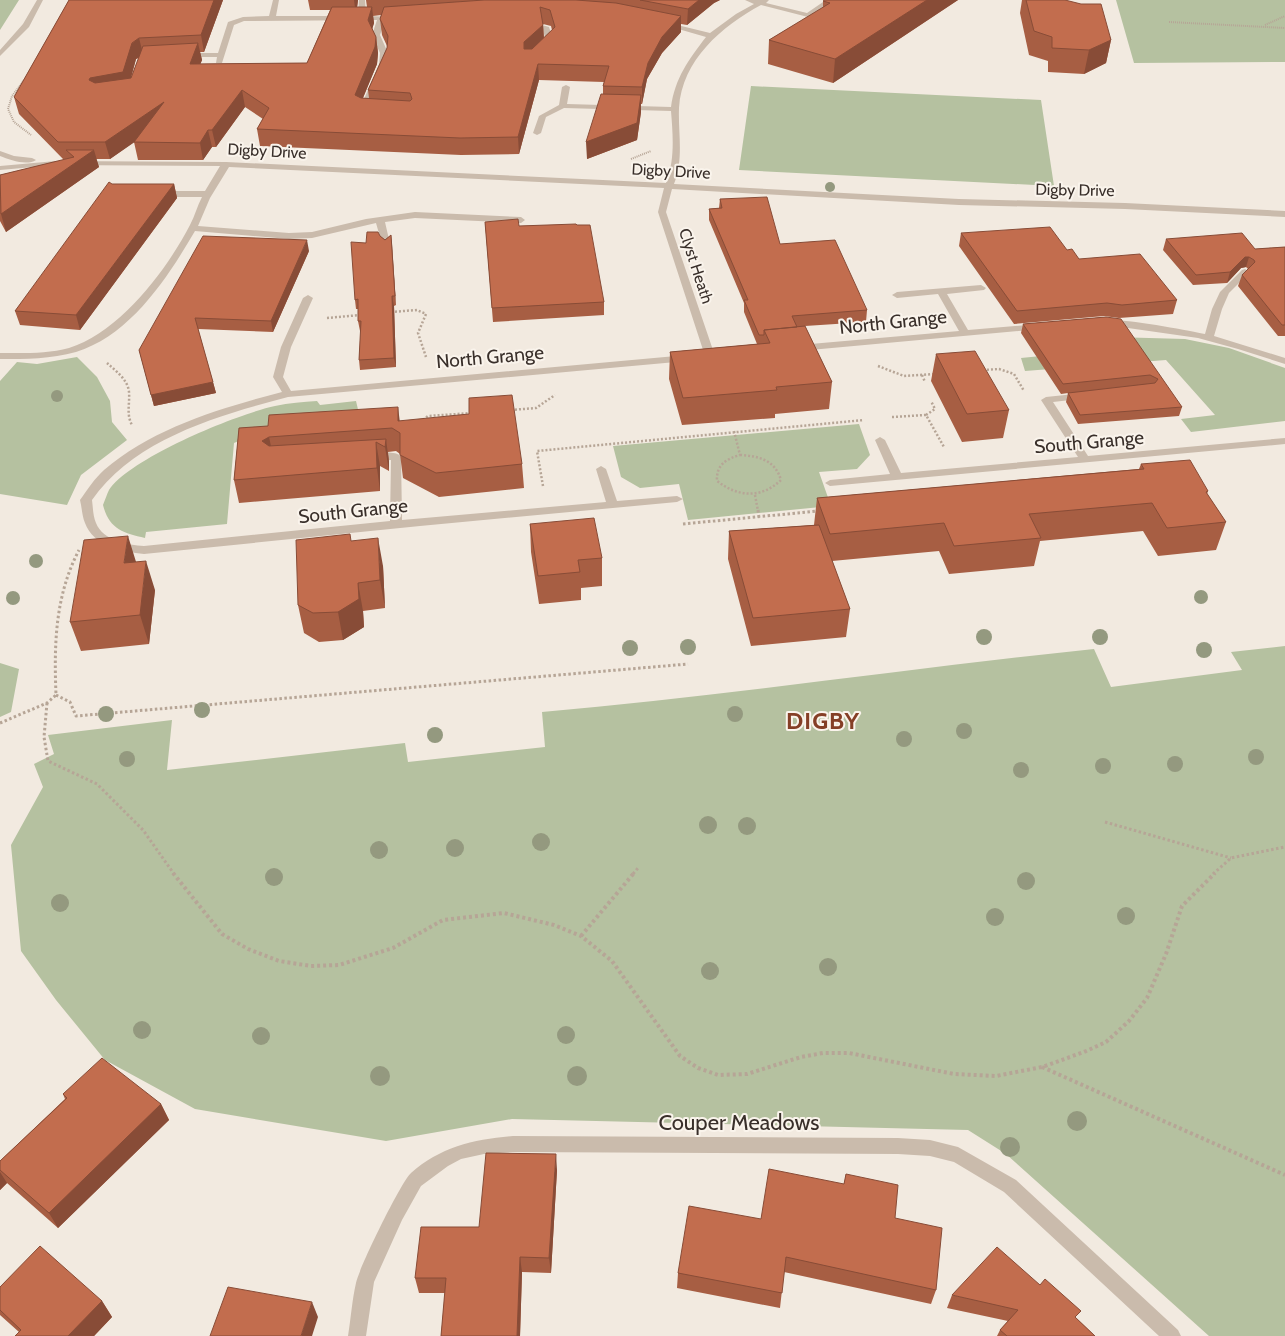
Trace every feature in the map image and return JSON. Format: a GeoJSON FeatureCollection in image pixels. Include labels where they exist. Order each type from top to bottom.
{"type":"FeatureCollection","features":[{"type":"Feature","properties":{"kind":"street"},"geometry":{"type":"LineString","coordinates":[[0,54],[26,25],[40,0]]}},
{"type":"Feature","properties":{"kind":"street"},"geometry":{"type":"LineString","coordinates":[[272,18],[276,0]]}},
{"type":"Feature","properties":{"kind":"street"},"geometry":{"type":"LineString","coordinates":[[362,0],[362,20]]}},
{"type":"Feature","properties":{"kind":"street"},"geometry":{"type":"LineString","coordinates":[[748,0],[808,15],[831,0]]}},
{"type":"Feature","properties":{"kind":"street","name":"Clyst Heath"},"geometry":{"type":"LineString","coordinates":[[715,355],[662,212],[669,186],[676,170],[675,109],[677,94],[690,62],[711,36],[738,16],[762,2]]}},
{"type":"Feature","properties":{"kind":"street"},"geometry":{"type":"LineString","coordinates":[[218,68],[220,54],[231,24],[242,19],[381,20],[409,18]]}},
{"type":"Feature","properties":{"kind":"street"},"geometry":{"type":"LineString","coordinates":[[370,112],[363,111],[364,105],[383,64],[384,53],[376,35],[381,20]]}},
{"type":"Feature","properties":{"kind":"street"},"geometry":{"type":"LineString","coordinates":[[655,22],[711,36]]}},
{"type":"Feature","properties":{"kind":"street"},"geometry":{"type":"LineString","coordinates":[[536,56],[550,42],[545,27]]}},
{"type":"Feature","properties":{"kind":"street"},"geometry":{"type":"LineString","coordinates":[[172,56],[220,54]]}},
{"type":"Feature","properties":{"kind":"street"},"geometry":{"type":"LineString","coordinates":[[563,106],[566,87]]}},
{"type":"Feature","properties":{"kind":"street"},"geometry":{"type":"LineString","coordinates":[[538,133],[543,116],[563,106],[675,109]]}},
{"type":"Feature","properties":{"kind":"street","name":"Digby Drive"},"geometry":{"type":"LineString","coordinates":[[0,154],[12,158],[56,163]]}},
{"type":"Feature","properties":{"kind":"street","name":"Digby Drive"},"geometry":{"type":"LineString","coordinates":[[0,168],[56,163],[226,164],[959,202],[1125,206],[1285,214]]}},
{"type":"Feature","properties":{"kind":"street"},"geometry":{"type":"LineString","coordinates":[[0,364],[4,356],[37,357],[84,346],[116,327],[127,318],[154,285],[193,228],[208,194],[217,182],[226,164]]}},
{"type":"Feature","properties":{"kind":"street"},"geometry":{"type":"LineString","coordinates":[[153,194],[208,194]]}},
{"type":"Feature","properties":{"kind":"street"},"geometry":{"type":"LineString","coordinates":[[193,228],[290,236],[334,231],[380,220],[433,214],[521,220]]}},
{"type":"Feature","properties":{"kind":"street"},"geometry":{"type":"LineString","coordinates":[[380,220],[386,244]]}},
{"type":"Feature","properties":{"kind":"street"},"geometry":{"type":"LineString","coordinates":[[1209,337],[1217,309],[1225,292],[1245,272]]}},
{"type":"Feature","properties":{"kind":"street","name":"North Grange"},"geometry":{"type":"LineString","coordinates":[[896,295],[981,288]]}},
{"type":"Feature","properties":{"kind":"street","name":"North Grange"},"geometry":{"type":"LineString","coordinates":[[941,292],[965,333]]}},
{"type":"Feature","properties":{"kind":"street"},"geometry":{"type":"LineString","coordinates":[[288,394],[278,377],[286,347],[308,298]]}},
{"type":"Feature","properties":{"kind":"street"},"geometry":{"type":"LineString","coordinates":[[1095,322],[1145,326],[1209,337],[1240,345],[1285,361]]}},
{"type":"Feature","properties":{"kind":"street","name":"North Grange"},"geometry":{"type":"LineString","coordinates":[[789,349],[1048,326]]}},
{"type":"Feature","properties":{"kind":"street","name":"North Grange"},"geometry":{"type":"LineString","coordinates":[[100,535],[92,526],[86,500],[106,474],[123,460],[157,442],[213,417],[288,394],[715,355]]}},
{"type":"Feature","properties":{"kind":"street"},"geometry":{"type":"LineString","coordinates":[[1085,460],[1046,400],[1092,395]]}},
{"type":"Feature","properties":{"kind":"street"},"geometry":{"type":"LineString","coordinates":[[880,440],[897,477]]}},
{"type":"Feature","properties":{"kind":"street","name":"South Grange"},"geometry":{"type":"LineString","coordinates":[[830,483],[1285,441]]}},
{"type":"Feature","properties":{"kind":"street"},"geometry":{"type":"LineString","coordinates":[[358,459],[396,456],[396,525]]}},
{"type":"Feature","properties":{"kind":"street"},"geometry":{"type":"LineString","coordinates":[[601,470],[613,505]]}},
{"type":"Feature","properties":{"kind":"street","name":"South Grange"},"geometry":{"type":"LineString","coordinates":[[100,535],[125,549],[144,550],[677,499]]}},
{"type":"Feature","properties":{"kind":"street","name":"Couper Meadows"},"geometry":{"type":"LineString","coordinates":[[357,1336],[366,1281],[396,1214],[415,1180],[432,1166],[458,1152],[484,1146],[634,1144],[906,1146],[930,1148],[958,1155],[1010,1186],[1172,1336]]}},
{"type":"Feature","properties":{"kind":"path"},"geometry":{"type":"LineString","coordinates":[[1263,26],[1285,16]]}},
{"type":"Feature","properties":{"kind":"path"},"geometry":{"type":"LineString","coordinates":[[1169,22],[1285,28]]}},
{"type":"Feature","properties":{"kind":"path"},"geometry":{"type":"LineString","coordinates":[[29,74],[10,97],[8,112],[18,126],[35,138]]}},
{"type":"Feature","properties":{"kind":"path"},"geometry":{"type":"LineString","coordinates":[[387,313],[417,310],[426,314],[418,333],[425,350]]}},
{"type":"Feature","properties":{"kind":"path"},"geometry":{"type":"LineString","coordinates":[[299,320],[368,314]]}},
{"type":"Feature","properties":{"kind":"path"},"geometry":{"type":"LineString","coordinates":[[868,342],[879,367],[904,376],[941,373]]}},
{"type":"Feature","properties":{"kind":"path"},"geometry":{"type":"LineString","coordinates":[[84,346],[117,371],[129,390],[128,419],[138,430],[157,442]]}},
{"type":"Feature","properties":{"kind":"path"},"geometry":{"type":"LineString","coordinates":[[980,370],[999,369],[1014,374],[1028,398]]}},
{"type":"Feature","properties":{"kind":"path"},"geometry":{"type":"LineString","coordinates":[[507,410],[536,408],[556,396],[549,370]]}},
{"type":"Feature","properties":{"kind":"path"},"geometry":{"type":"LineString","coordinates":[[922,375],[925,382]]}},
{"type":"Feature","properties":{"kind":"path"},"geometry":{"type":"LineString","coordinates":[[888,418],[926,414],[935,409],[932,401]]}},
{"type":"Feature","properties":{"kind":"path"},"geometry":{"type":"LineString","coordinates":[[420,422],[428,416],[477,412]]}},
{"type":"Feature","properties":{"kind":"path"},"geometry":{"type":"LineString","coordinates":[[926,414],[957,472]]}},
{"type":"Feature","properties":{"kind":"path"},"geometry":{"type":"LineString","coordinates":[[547,511],[537,451],[734,431],[868,420]]}},
{"type":"Feature","properties":{"kind":"path"},"geometry":{"type":"LineString","coordinates":[[734,431],[740,455]]}},
{"type":"Feature","properties":{"kind":"path"},"geometry":{"type":"LineString","coordinates":[[740,455],[764,458],[774,465],[780,473],[781,480],[770,491],[755,495],[725,488],[717,481],[718,466],[724,460],[740,455]]}},
{"type":"Feature","properties":{"kind":"path"},"geometry":{"type":"LineString","coordinates":[[677,499],[683,525],[759,518],[830,509],[836,500],[830,483]]}},
{"type":"Feature","properties":{"kind":"path"},"geometry":{"type":"LineString","coordinates":[[755,495],[759,518]]}},
{"type":"Feature","properties":{"kind":"path"},"geometry":{"type":"LineString","coordinates":[[56,696],[54,643],[63,589],[72,562],[80,548],[100,535]]}},
{"type":"Feature","properties":{"kind":"path"},"geometry":{"type":"LineString","coordinates":[[56,696],[70,702],[76,716],[688,664]]}},
{"type":"Feature","properties":{"kind":"path"},"geometry":{"type":"LineString","coordinates":[[0,723],[47,703],[56,696]]}},
{"type":"Feature","properties":{"kind":"path"},"geometry":{"type":"LineString","coordinates":[[47,703],[44,737],[48,761],[98,784],[143,830],[184,888],[222,934],[248,949],[278,961],[310,966],[339,965],[393,948],[443,920],[504,913],[554,925],[581,936],[612,961],[680,1056],[698,1068],[718,1075],[747,1074],[773,1068],[801,1057],[849,1053],[954,1074],[996,1076],[1042,1067],[1106,1042],[1129,1021],[1147,998],[1166,954],[1182,906],[1231,858]]}},
{"type":"Feature","properties":{"kind":"path"},"geometry":{"type":"LineString","coordinates":[[1105,822],[1231,858],[1285,847]]}},
{"type":"Feature","properties":{"kind":"path"},"geometry":{"type":"LineString","coordinates":[[581,936],[638,868]]}},
{"type":"Feature","properties":{"kind":"path"},"geometry":{"type":"LineString","coordinates":[[1042,1067],[1285,1175]]}},
{"type":"Feature","properties":{"kind":"green space"},"geometry":{"type":"Polygon","coordinates":[[[0,0],[19,0],[0,30],[0,0]]]}},
{"type":"Feature","properties":{"kind":"green space"},"geometry":{"type":"Polygon","coordinates":[[[1116,0],[1285,0],[1285,62],[1134,63],[1116,0]]]}},
{"type":"Feature","properties":{"kind":"green space"},"geometry":{"type":"Polygon","coordinates":[[[751,86],[1041,100],[1054,186],[739,170],[751,86]]]}},
{"type":"Feature","properties":{"kind":"green space"},"geometry":{"type":"Polygon","coordinates":[[[1113,337],[1185,339],[1229,348],[1285,368],[1285,421],[1191,432],[1181,419],[1215,415],[1166,360],[1025,371],[1021,358],[1051,355],[1113,337]]]}},
{"type":"Feature","properties":{"kind":"green space"},"geometry":{"type":"Polygon","coordinates":[[[77,357],[97,377],[110,401],[112,422],[127,440],[81,475],[67,505],[0,494],[0,381],[17,362],[37,364],[77,357]]]}},
{"type":"Feature","properties":{"kind":"green space"},"geometry":{"type":"Polygon","coordinates":[[[317,401],[320,405],[356,401],[361,422],[257,433],[234,443],[227,524],[146,532],[145,538],[118,529],[109,520],[103,505],[109,490],[138,464],[186,439],[236,418],[275,406],[317,401]]]}},
{"type":"Feature","properties":{"kind":"green space"},"geometry":{"type":"Polygon","coordinates":[[[859,424],[870,455],[857,469],[819,472],[831,506],[688,520],[679,484],[640,488],[621,477],[613,446],[859,424]]]}},
{"type":"Feature","properties":{"kind":"green space"},"geometry":{"type":"Polygon","coordinates":[[[1285,646],[1285,1336],[1209,1336],[1006,1154],[968,1130],[512,1119],[386,1141],[195,1109],[105,1060],[56,1000],[21,951],[11,845],[43,787],[34,764],[54,754],[48,735],[172,720],[167,770],[405,743],[408,762],[545,747],[542,712],[680,698],[1094,649],[1111,687],[1242,670],[1231,652],[1285,646]]]}},
{"type":"Feature","properties":{"kind":"green space"},"geometry":{"type":"Polygon","coordinates":[[[0,663],[19,669],[11,712],[0,717],[0,663]]]}},
{"type":"Feature","properties":{"kind":"building"},"geometry":{"type":"Polygon","coordinates":[[[69,0],[214,0],[201,35],[139,38],[132,43],[123,72],[90,78],[89,80],[95,83],[131,78],[143,46],[198,43],[190,64],[307,63],[332,7],[372,7],[368,20],[376,37],[375,47],[355,95],[361,98],[410,101],[412,99],[410,93],[368,90],[387,48],[388,36],[380,19],[384,7],[484,0],[576,0],[616,3],[681,16],[662,37],[648,63],[642,87],[603,86],[609,66],[538,64],[518,137],[460,138],[257,129],[269,108],[242,90],[212,130],[208,130],[200,143],[134,142],[164,102],[105,142],[58,142],[14,97],[69,0]],[[540,7],[543,25],[524,42],[524,49],[532,49],[555,27],[550,10],[540,7]]]}},
{"type":"Feature","properties":{"kind":"building"},"geometry":{"type":"Polygon","coordinates":[[[640,0],[699,0],[688,9],[640,0]]]}},
{"type":"Feature","properties":{"kind":"building"},"geometry":{"type":"Polygon","coordinates":[[[927,0],[835,59],[769,40],[830,3],[823,1],[927,0]]]}},
{"type":"Feature","properties":{"kind":"building"},"geometry":{"type":"Polygon","coordinates":[[[1026,0],[1065,0],[1081,4],[1101,4],[1111,40],[1089,50],[1052,48],[1052,37],[1034,31],[1026,0]]]}},
{"type":"Feature","properties":{"kind":"building"},"geometry":{"type":"Polygon","coordinates":[[[601,94],[641,95],[637,123],[586,142],[601,94]]]}},
{"type":"Feature","properties":{"kind":"building"},"geometry":{"type":"Polygon","coordinates":[[[66,150],[94,150],[1,214],[0,175],[74,157],[66,150]]]}},
{"type":"Feature","properties":{"kind":"building"},"geometry":{"type":"Polygon","coordinates":[[[109,182],[112,184],[174,184],[76,315],[15,311],[109,182]]]}},
{"type":"Feature","properties":{"kind":"building"},"geometry":{"type":"Polygon","coordinates":[[[767,197],[780,244],[835,240],[867,310],[792,316],[797,327],[764,330],[764,335],[759,335],[744,300],[748,300],[709,209],[722,208],[720,199],[767,197]]]}},
{"type":"Feature","properties":{"kind":"building"},"geometry":{"type":"Polygon","coordinates":[[[518,219],[519,226],[590,225],[604,302],[492,308],[485,222],[518,219]]]}},
{"type":"Feature","properties":{"kind":"building"},"geometry":{"type":"Polygon","coordinates":[[[1050,227],[1067,250],[1072,249],[1079,259],[1140,254],[1177,300],[1122,305],[1107,303],[1017,311],[961,233],[1050,227]]]}},
{"type":"Feature","properties":{"kind":"building"},"geometry":{"type":"Polygon","coordinates":[[[367,232],[378,232],[385,240],[391,235],[395,296],[392,296],[394,358],[359,360],[361,321],[358,321],[358,299],[355,300],[351,242],[366,243],[367,232]]]}},
{"type":"Feature","properties":{"kind":"building"},"geometry":{"type":"Polygon","coordinates":[[[1242,233],[1255,249],[1285,247],[1285,325],[1282,325],[1242,275],[1255,262],[1254,260],[1245,257],[1230,272],[1196,275],[1166,239],[1242,233]]]}},
{"type":"Feature","properties":{"kind":"building"},"geometry":{"type":"Polygon","coordinates":[[[203,236],[307,240],[271,321],[195,318],[213,382],[151,395],[139,350],[203,236]]]}},
{"type":"Feature","properties":{"kind":"building"},"geometry":{"type":"Polygon","coordinates":[[[1106,317],[1121,319],[1182,407],[1080,415],[1068,393],[1155,383],[1158,379],[1150,375],[1063,384],[1023,324],[1106,317]]]}},
{"type":"Feature","properties":{"kind":"building"},"geometry":{"type":"Polygon","coordinates":[[[805,326],[832,382],[776,387],[777,390],[683,398],[670,352],[770,343],[764,330],[805,326]]]}},
{"type":"Feature","properties":{"kind":"building"},"geometry":{"type":"Polygon","coordinates":[[[975,351],[1009,410],[967,414],[936,354],[975,351]]]}},
{"type":"Feature","properties":{"kind":"building"},"geometry":{"type":"Polygon","coordinates":[[[512,395],[522,464],[436,473],[400,455],[400,433],[392,428],[269,437],[262,441],[269,446],[386,439],[385,447],[376,442],[377,468],[234,480],[239,428],[268,426],[269,415],[398,407],[398,421],[469,414],[469,398],[512,395]]]}},
{"type":"Feature","properties":{"kind":"building"},"geometry":{"type":"Polygon","coordinates":[[[1190,460],[1208,491],[1206,492],[1226,522],[1167,528],[1152,503],[1029,514],[1041,538],[954,546],[944,523],[830,534],[817,498],[1144,469],[1141,464],[1190,460]]]}},
{"type":"Feature","properties":{"kind":"building"},"geometry":{"type":"Polygon","coordinates":[[[594,518],[602,558],[578,560],[580,572],[538,576],[530,524],[594,518]]]}},
{"type":"Feature","properties":{"kind":"building"},"geometry":{"type":"Polygon","coordinates":[[[819,525],[850,609],[753,618],[729,531],[819,525]]]}},
{"type":"Feature","properties":{"kind":"building"},"geometry":{"type":"Polygon","coordinates":[[[350,534],[351,541],[378,538],[380,580],[358,583],[359,599],[338,612],[313,613],[298,605],[296,540],[350,534]]]}},
{"type":"Feature","properties":{"kind":"building"},"geometry":{"type":"Polygon","coordinates":[[[128,536],[124,563],[146,561],[140,615],[70,622],[84,540],[128,536]]]}},
{"type":"Feature","properties":{"kind":"building"},"geometry":{"type":"Polygon","coordinates":[[[102,1058],[161,1104],[49,1213],[0,1170],[0,1161],[67,1098],[63,1094],[102,1058]]]}},
{"type":"Feature","properties":{"kind":"building"},"geometry":{"type":"Polygon","coordinates":[[[486,1153],[556,1154],[549,1258],[520,1257],[517,1336],[441,1336],[446,1278],[415,1278],[421,1227],[479,1227],[486,1153]]]}},
{"type":"Feature","properties":{"kind":"building"},"geometry":{"type":"Polygon","coordinates":[[[769,1169],[844,1184],[846,1174],[898,1185],[895,1218],[942,1228],[936,1290],[786,1257],[782,1293],[678,1273],[689,1206],[761,1219],[769,1169]]]}},
{"type":"Feature","properties":{"kind":"building"},"geometry":{"type":"Polygon","coordinates":[[[40,1246],[102,1301],[68,1336],[15,1336],[21,1330],[0,1310],[0,1287],[40,1246]]]}},
{"type":"Feature","properties":{"kind":"building"},"geometry":{"type":"Polygon","coordinates":[[[997,1247],[1040,1285],[1045,1279],[1081,1311],[1075,1317],[1095,1336],[1007,1336],[1000,1330],[1018,1310],[952,1295],[997,1247]]]}},
{"type":"Feature","properties":{"kind":"building"},"geometry":{"type":"Polygon","coordinates":[[[228,1287],[312,1302],[301,1336],[210,1336],[228,1287]]]}},
{"type":"Feature","properties":{"kind":"district","name":"DIGBY"},"geometry":{"type":"Point","coordinates":[823,720]}}]}
